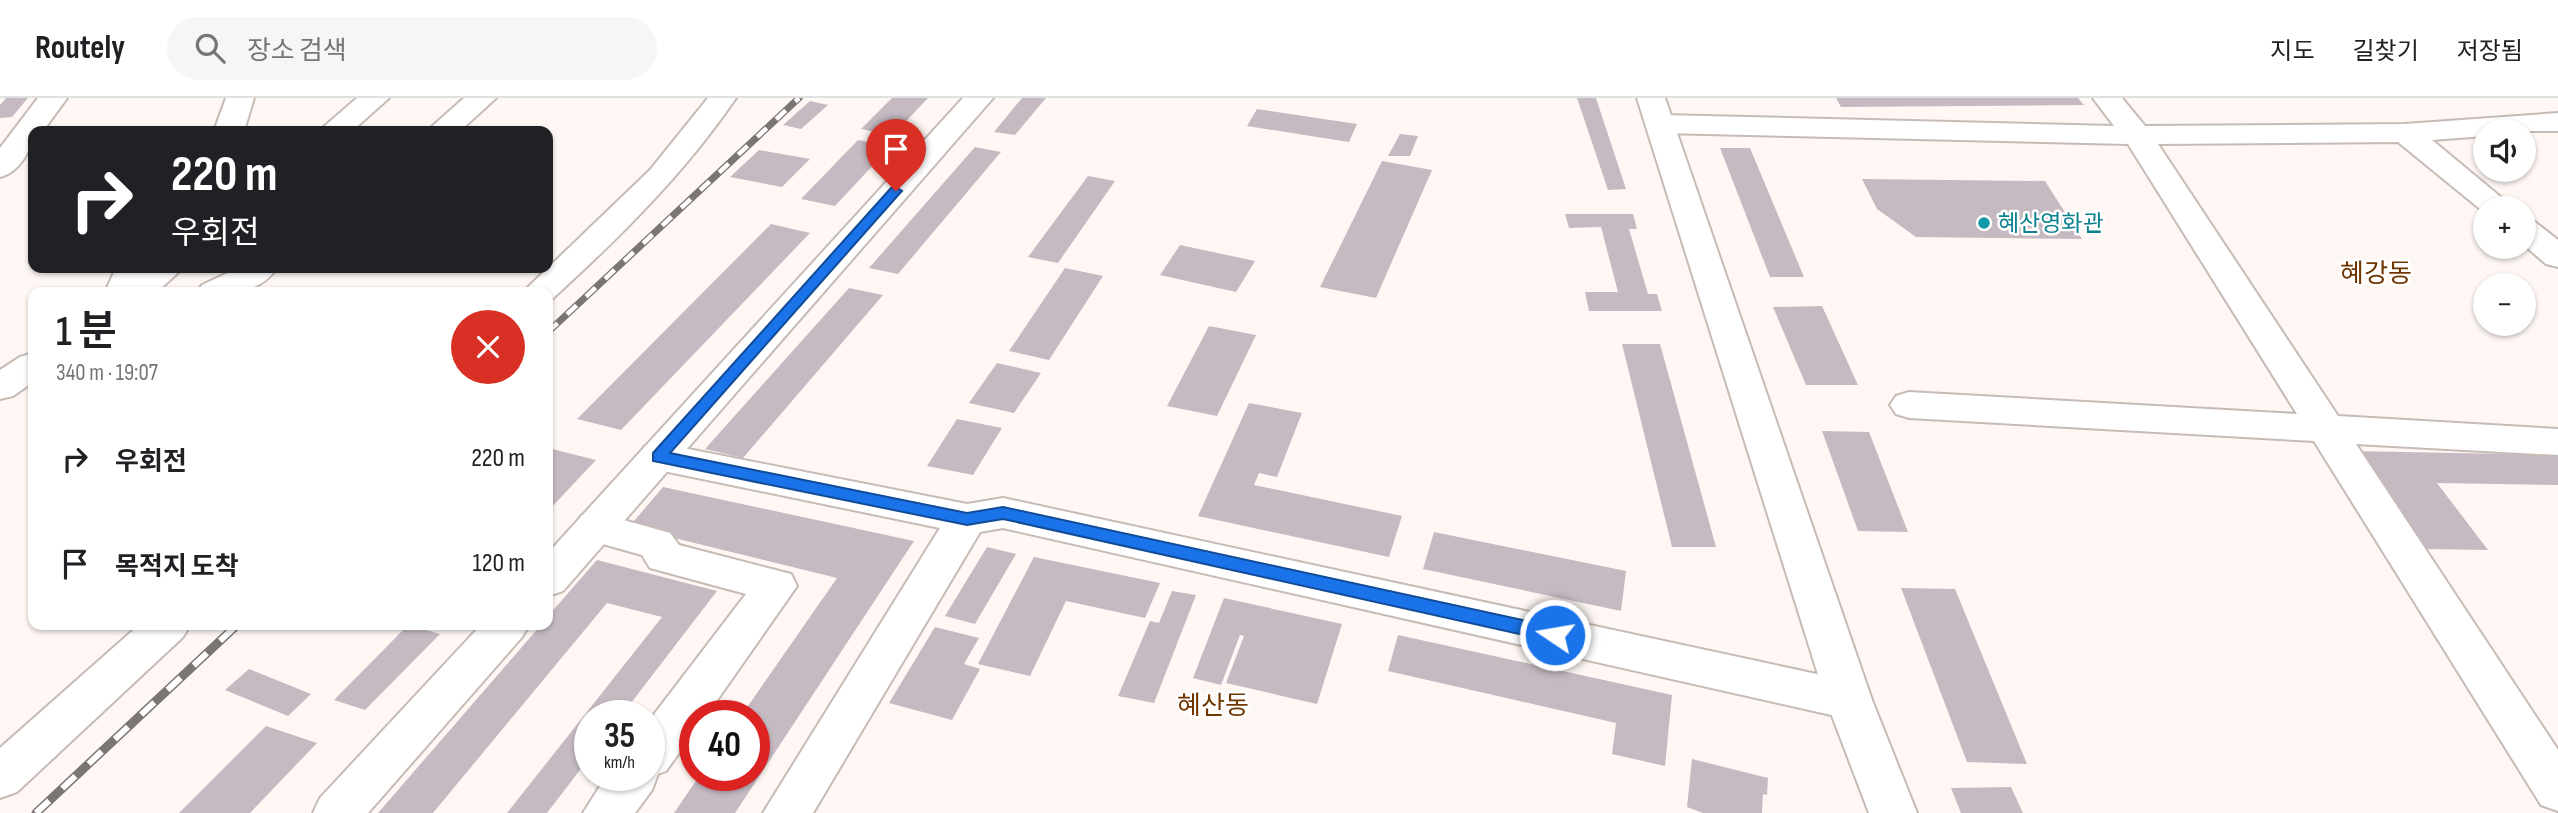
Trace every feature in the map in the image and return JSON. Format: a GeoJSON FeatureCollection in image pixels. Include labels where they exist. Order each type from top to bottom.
{"type":"FeatureCollection","features":[{"type":"Feature","properties":{"kind":"street"},"geometry":{"type":"LineString","coordinates":[[32,126],[53,98]]}},
{"type":"Feature","properties":{"kind":"street"},"geometry":{"type":"LineString","coordinates":[[231,126],[240,98]]}},
{"type":"Feature","properties":{"kind":"street"},"geometry":{"type":"LineString","coordinates":[[340,126],[375,98]]}},
{"type":"Feature","properties":{"kind":"street"},"geometry":{"type":"LineString","coordinates":[[448,126],[482,98]]}},
{"type":"Feature","properties":{"kind":"street"},"geometry":{"type":"LineString","coordinates":[[546,287],[620,220],[708,120],[722,98]]}},
{"type":"Feature","properties":{"kind":"street"},"geometry":{"type":"LineString","coordinates":[[553,574],[979,98]]}},
{"type":"Feature","properties":{"kind":"street"},"geometry":{"type":"LineString","coordinates":[[2107,98],[2137,135],[2330,431],[2541,738],[2558,790]]}},
{"type":"Feature","properties":{"kind":"street"},"geometry":{"type":"LineString","coordinates":[[2527,98],[2558,121]]}},
{"type":"Feature","properties":{"kind":"street"},"geometry":{"type":"LineString","coordinates":[[1893,813],[1849,700],[1657,111],[2137,135],[2405,133],[2558,121]]}},
{"type":"Feature","properties":{"kind":"street"},"geometry":{"type":"LineString","coordinates":[[0,168],[28,131]]}},
{"type":"Feature","properties":{"kind":"street"},"geometry":{"type":"LineString","coordinates":[[2405,133],[2483,196]]}},
{"type":"Feature","properties":{"kind":"street"},"geometry":{"type":"LineString","coordinates":[[2536,239],[2558,257]]}},
{"type":"Feature","properties":{"kind":"street"},"geometry":{"type":"LineString","coordinates":[[142,287],[160,273]]}},
{"type":"Feature","properties":{"kind":"street"},"geometry":{"type":"LineString","coordinates":[[228,287],[252,273]]}},
{"type":"Feature","properties":{"kind":"street"},"geometry":{"type":"LineString","coordinates":[[0,387],[28,368]]}},
{"type":"Feature","properties":{"kind":"street"},"geometry":{"type":"LineString","coordinates":[[1909,405],[2558,442]]}},
{"type":"Feature","properties":{"kind":"street"},"geometry":{"type":"LineString","coordinates":[[658,457],[967,519],[1003,513],[1849,700]]}},
{"type":"Feature","properties":{"kind":"street"},"geometry":{"type":"LineString","coordinates":[[787,813],[967,519]]}},
{"type":"Feature","properties":{"kind":"street"},"geometry":{"type":"LineString","coordinates":[[595,527],[656,544],[664,557],[776,586],[665,735]]}},
{"type":"Feature","properties":{"kind":"street"},"geometry":{"type":"LineString","coordinates":[[0,777],[162,630]]}},
{"type":"Feature","properties":{"kind":"street"},"geometry":{"type":"LineString","coordinates":[[337,813],[502,630]]}},
{"type":"Feature","properties":{"kind":"street"},"geometry":{"type":"LineString","coordinates":[[1864,813],[1866,745]]}},
{"type":"Feature","properties":{"kind":"street"},"geometry":{"type":"LineString","coordinates":[[607,813],[623,791]]}},
{"type":"Feature","properties":{"kind":"building"},"geometry":{"type":"Polygon","coordinates":[[[6,98],[28,98],[12,117],[0,118],[0,105],[6,98]]]}},
{"type":"Feature","properties":{"kind":"building"},"geometry":{"type":"Polygon","coordinates":[[[892,98],[928,98],[893,135],[861,129],[892,98]]]}},
{"type":"Feature","properties":{"kind":"building"},"geometry":{"type":"Polygon","coordinates":[[[1022,98],[1046,98],[1015,135],[994,132],[1022,98]]]}},
{"type":"Feature","properties":{"kind":"building"},"geometry":{"type":"Polygon","coordinates":[[[1577,98],[1596,98],[1626,189],[1608,190],[1577,98]]]}},
{"type":"Feature","properties":{"kind":"building"},"geometry":{"type":"Polygon","coordinates":[[[1836,98],[2078,98],[2084,105],[1841,107],[1836,98]]]}},
{"type":"Feature","properties":{"kind":"building"},"geometry":{"type":"Polygon","coordinates":[[[810,101],[828,105],[801,129],[783,125],[810,101]]]}},
{"type":"Feature","properties":{"kind":"building"},"geometry":{"type":"Polygon","coordinates":[[[1257,109],[1357,124],[1349,142],[1247,126],[1257,109]]]}},
{"type":"Feature","properties":{"kind":"building"},"geometry":{"type":"Polygon","coordinates":[[[1400,134],[1418,136],[1410,156],[1388,156],[1400,134]]]}},
{"type":"Feature","properties":{"kind":"building"},"geometry":{"type":"Polygon","coordinates":[[[858,140],[891,146],[835,206],[801,199],[858,140]]]}},
{"type":"Feature","properties":{"kind":"building"},"geometry":{"type":"Polygon","coordinates":[[[975,147],[1001,152],[898,274],[869,268],[975,147]]]}},
{"type":"Feature","properties":{"kind":"building"},"geometry":{"type":"Polygon","coordinates":[[[1720,148],[1750,148],[1804,277],[1770,277],[1720,148]]]}},
{"type":"Feature","properties":{"kind":"building"},"geometry":{"type":"Polygon","coordinates":[[[759,150],[810,159],[782,187],[730,177],[759,150]]]}},
{"type":"Feature","properties":{"kind":"building"},"geometry":{"type":"Polygon","coordinates":[[[1382,161],[1432,170],[1376,298],[1320,287],[1382,161]]]}},
{"type":"Feature","properties":{"kind":"building"},"geometry":{"type":"Polygon","coordinates":[[[1088,176],[1115,181],[1058,263],[1028,257],[1088,176]]]}},
{"type":"Feature","properties":{"kind":"building","name":"혜산영화관"},"geometry":{"type":"Polygon","coordinates":[[[1862,179],[2045,181],[2082,239],[1916,237],[1877,209],[1862,179]]]}},
{"type":"Feature","properties":{"kind":"building"},"geometry":{"type":"Polygon","coordinates":[[[1565,214],[1633,214],[1637,229],[1629,229],[1648,294],[1657,294],[1662,311],[1589,311],[1585,292],[1618,292],[1601,227],[1569,228],[1565,214]]]}},
{"type":"Feature","properties":{"kind":"building"},"geometry":{"type":"Polygon","coordinates":[[[771,224],[810,233],[621,430],[577,419],[771,224]]]}},
{"type":"Feature","properties":{"kind":"building"},"geometry":{"type":"Polygon","coordinates":[[[1180,245],[1255,261],[1236,292],[1160,275],[1180,245]]]}},
{"type":"Feature","properties":{"kind":"building"},"geometry":{"type":"Polygon","coordinates":[[[1065,268],[1103,276],[1049,360],[1009,351],[1065,268]]]}},
{"type":"Feature","properties":{"kind":"building"},"geometry":{"type":"Polygon","coordinates":[[[849,288],[883,295],[743,458],[705,449],[849,288]]]}},
{"type":"Feature","properties":{"kind":"building"},"geometry":{"type":"Polygon","coordinates":[[[1822,306],[1858,385],[1806,385],[1773,307],[1822,306]]]}},
{"type":"Feature","properties":{"kind":"building"},"geometry":{"type":"Polygon","coordinates":[[[1209,326],[1256,335],[1217,416],[1167,406],[1209,326]]]}},
{"type":"Feature","properties":{"kind":"building"},"geometry":{"type":"Polygon","coordinates":[[[1622,344],[1660,344],[1716,547],[1672,547],[1622,344]]]}},
{"type":"Feature","properties":{"kind":"building"},"geometry":{"type":"Polygon","coordinates":[[[997,363],[1041,373],[1014,413],[969,403],[997,363]]]}},
{"type":"Feature","properties":{"kind":"building"},"geometry":{"type":"Polygon","coordinates":[[[1249,403],[1302,413],[1277,477],[1259,473],[1254,485],[1402,516],[1389,557],[1198,516],[1249,403]]]}},
{"type":"Feature","properties":{"kind":"building"},"geometry":{"type":"Polygon","coordinates":[[[957,419],[1002,428],[973,475],[927,466],[957,419]]]}},
{"type":"Feature","properties":{"kind":"building"},"geometry":{"type":"Polygon","coordinates":[[[1822,431],[1869,432],[1908,532],[1858,531],[1822,431]]]}},
{"type":"Feature","properties":{"kind":"building"},"geometry":{"type":"Polygon","coordinates":[[[553,449],[596,460],[553,506],[553,449]]]}},
{"type":"Feature","properties":{"kind":"building"},"geometry":{"type":"Polygon","coordinates":[[[2355,451],[2558,455],[2558,485],[2437,483],[2488,550],[2426,549],[2355,451]]]}},
{"type":"Feature","properties":{"kind":"building"},"geometry":{"type":"Polygon","coordinates":[[[663,487],[914,541],[770,760],[770,700],[752,700],[837,578],[629,527],[663,487]]]}},
{"type":"Feature","properties":{"kind":"building"},"geometry":{"type":"Polygon","coordinates":[[[1434,532],[1626,571],[1621,611],[1423,569],[1434,532]]]}},
{"type":"Feature","properties":{"kind":"building"},"geometry":{"type":"Polygon","coordinates":[[[987,547],[1016,554],[975,624],[945,616],[987,547]]]}},
{"type":"Feature","properties":{"kind":"building"},"geometry":{"type":"Polygon","coordinates":[[[1034,557],[1160,583],[1145,618],[1066,601],[1030,676],[978,664],[1034,557]]]}},
{"type":"Feature","properties":{"kind":"building"},"geometry":{"type":"Polygon","coordinates":[[[597,560],[717,591],[633,700],[596,700],[662,617],[607,603],[433,813],[378,813],[537,630],[553,630],[553,610],[597,560]]]}},
{"type":"Feature","properties":{"kind":"building"},"geometry":{"type":"Polygon","coordinates":[[[1901,588],[1955,589],[2027,764],[1967,762],[1901,588]]]}},
{"type":"Feature","properties":{"kind":"building"},"geometry":{"type":"Polygon","coordinates":[[[1172,591],[1196,595],[1154,703],[1118,696],[1150,621],[1159,623],[1172,591]]]}},
{"type":"Feature","properties":{"kind":"building"},"geometry":{"type":"Polygon","coordinates":[[[1224,598],[1342,624],[1317,704],[1226,683],[1244,636],[1240,635],[1221,685],[1193,678],[1224,598]]]}},
{"type":"Feature","properties":{"kind":"building"},"geometry":{"type":"Polygon","coordinates":[[[935,627],[979,638],[964,664],[980,669],[952,720],[889,703],[935,627]]]}},
{"type":"Feature","properties":{"kind":"building"},"geometry":{"type":"Polygon","coordinates":[[[403,630],[426,630],[440,634],[365,710],[334,700],[403,630]]]}},
{"type":"Feature","properties":{"kind":"building"},"geometry":{"type":"Polygon","coordinates":[[[1398,635],[1672,695],[1665,766],[1612,754],[1616,723],[1388,671],[1398,635]]]}},
{"type":"Feature","properties":{"kind":"building"},"geometry":{"type":"Polygon","coordinates":[[[249,669],[311,694],[288,716],[225,690],[249,669]]]}},
{"type":"Feature","properties":{"kind":"building"},"geometry":{"type":"Polygon","coordinates":[[[266,726],[317,743],[250,813],[179,813],[266,726]]]}},
{"type":"Feature","properties":{"kind":"building"},"geometry":{"type":"Polygon","coordinates":[[[574,728],[574,778],[547,813],[507,813],[574,728]]]}},
{"type":"Feature","properties":{"kind":"building"},"geometry":{"type":"Polygon","coordinates":[[[1692,759],[1768,778],[1767,795],[1763,794],[1762,813],[1703,813],[1687,807],[1692,759]]]}},
{"type":"Feature","properties":{"kind":"building"},"geometry":{"type":"Polygon","coordinates":[[[2011,787],[2023,813],[1961,813],[1951,788],[2011,787]]]}},
{"type":"Feature","properties":{"kind":"building"},"geometry":{"type":"Polygon","coordinates":[[[689,791],[749,791],[735,813],[674,813],[689,791]]]}},
{"type":"Feature","properties":{"kind":"railway"},"geometry":{"type":"LineString","coordinates":[[553,327],[799,98]]}},
{"type":"Feature","properties":{"kind":"railway"},"geometry":{"type":"LineString","coordinates":[[36,813],[232,630]]}},
{"type":"Feature","properties":{"kind":"place","name":"혜산영화관"},"geometry":{"type":"Point","coordinates":[1984,223]}},
{"type":"Feature","properties":{"kind":"district","name":"혜강동"},"geometry":{"type":"Point","coordinates":[2376,273]}},
{"type":"Feature","properties":{"kind":"district","name":"혜산동"},"geometry":{"type":"Point","coordinates":[1213,705]}},
{"type":"Feature","properties":{"kind":"route"},"geometry":{"type":"LineString","coordinates":[[896,191],[658,457],[967,519],[1003,513],[1555,635]]}}]}
